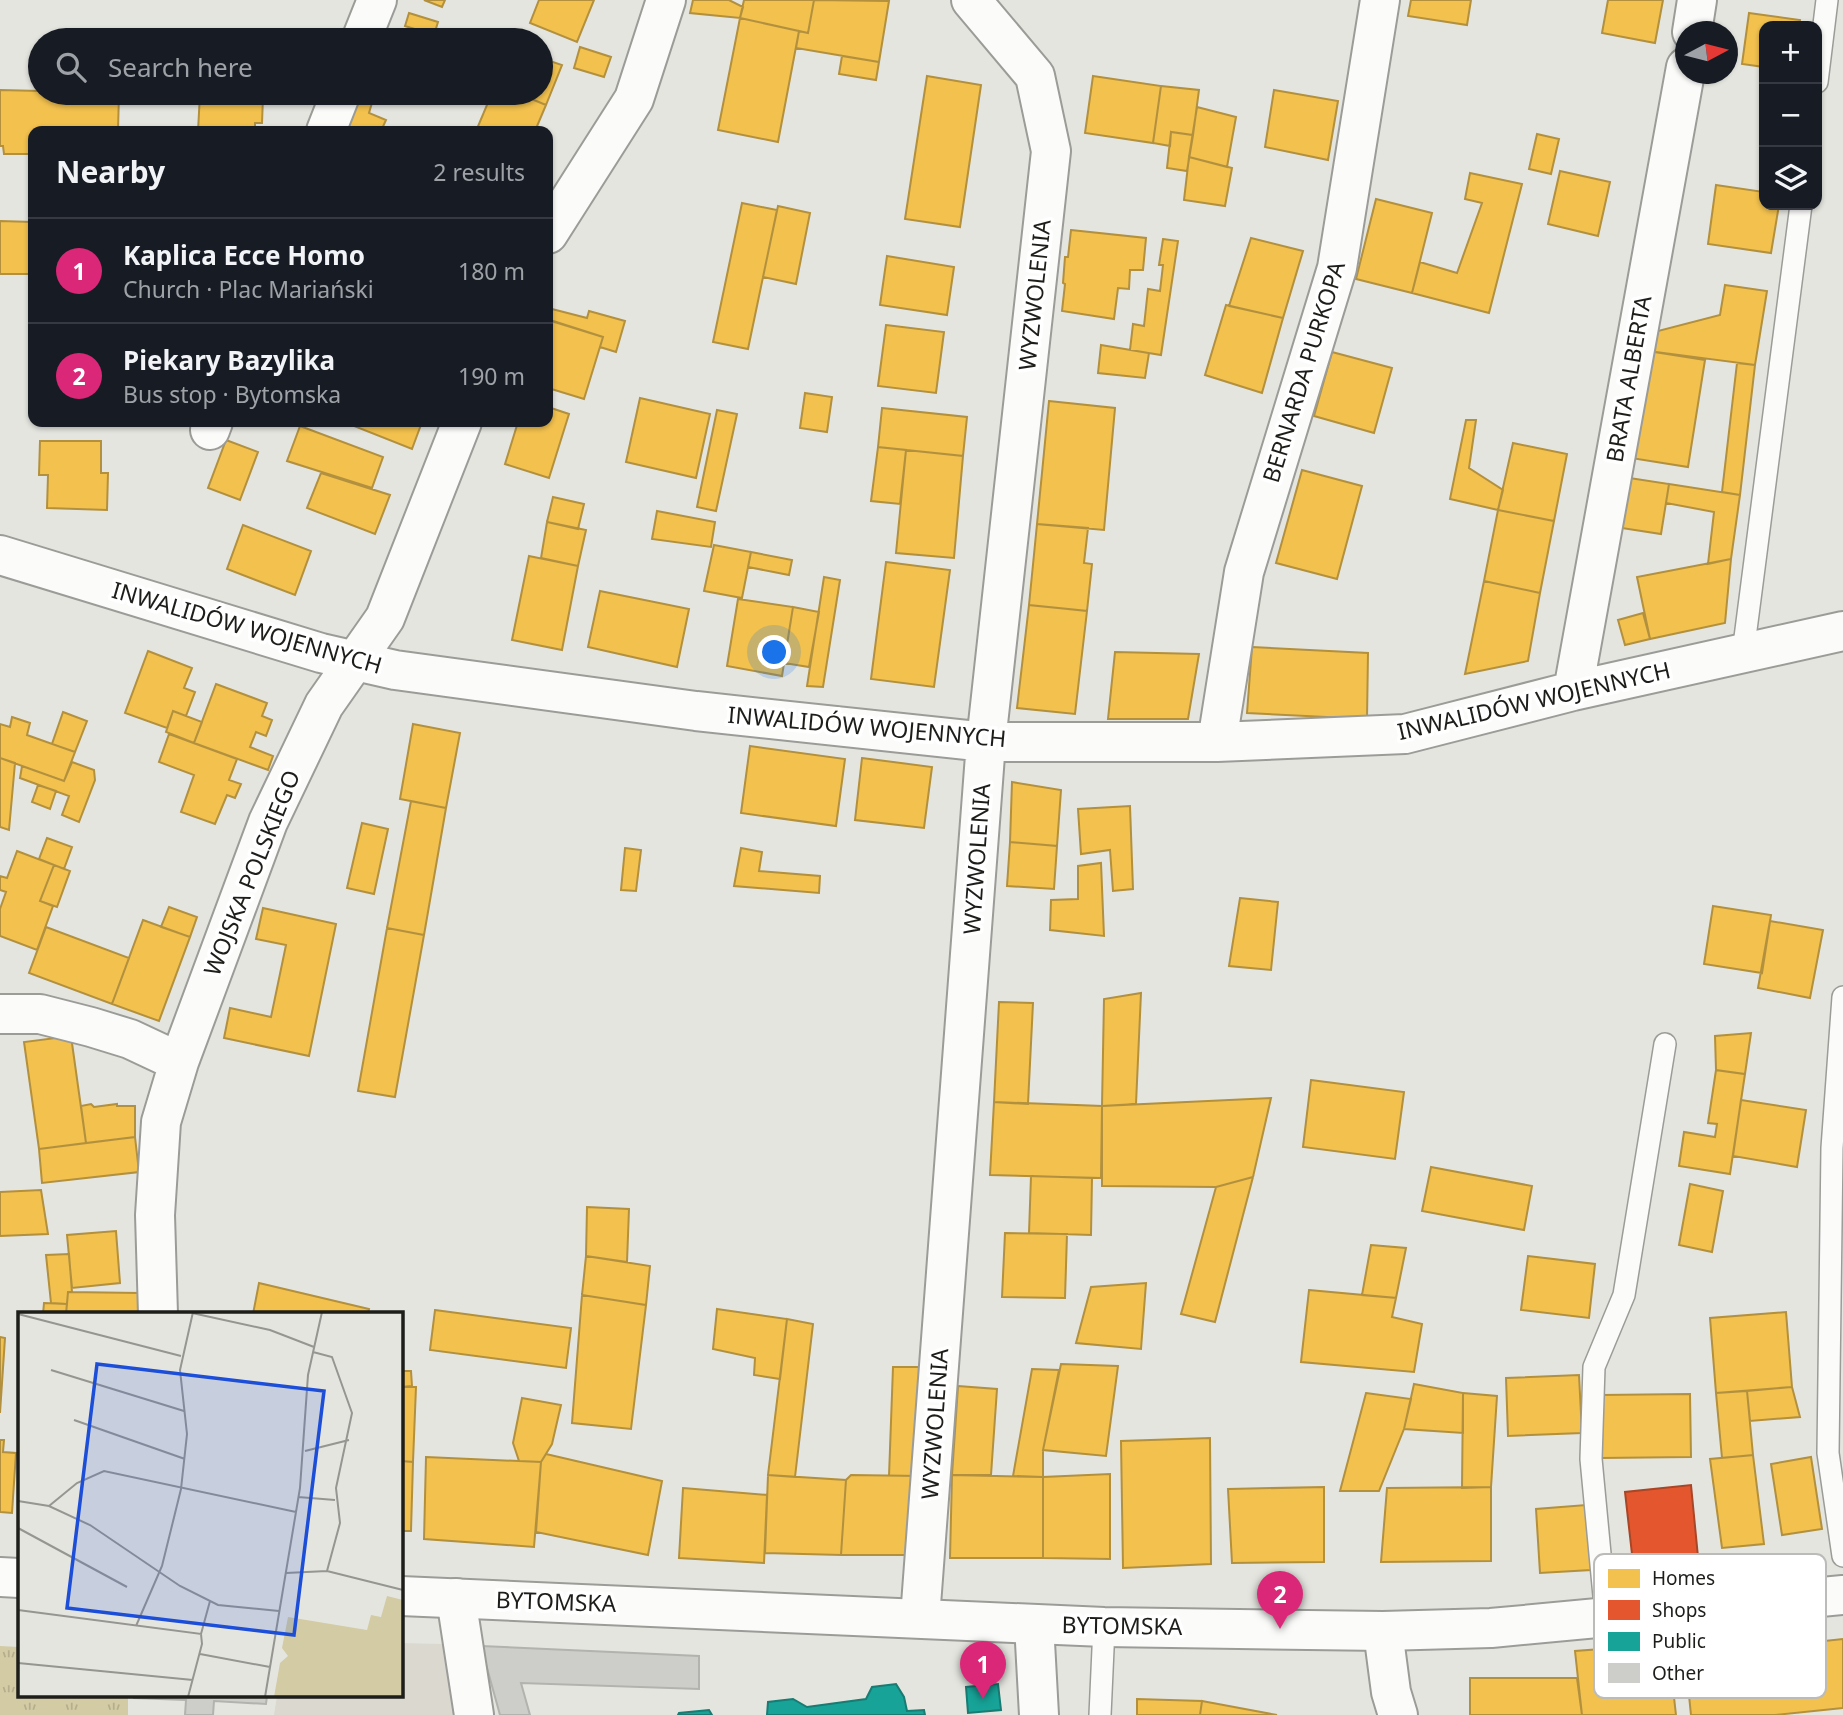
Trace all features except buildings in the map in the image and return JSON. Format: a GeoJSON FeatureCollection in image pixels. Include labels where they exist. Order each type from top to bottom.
{"type":"FeatureCollection","features":[{"type":"Feature","properties":{"kind":"street"},"geometry":{"type":"LineString","coordinates":[[366,28],[377,0]]}},
{"type":"Feature","properties":{"kind":"street"},"geometry":{"type":"LineString","coordinates":[[553,226],[634,99],[666,0]]}},
{"type":"Feature","properties":{"kind":"street","name":"WYZWOLENIA"},"geometry":{"type":"LineString","coordinates":[[920,1618],[986,742],[1052,151],[1035,76],[971,0]]}},
{"type":"Feature","properties":{"kind":"street","name":"BERNARDA PURKOPA"},"geometry":{"type":"LineString","coordinates":[[1217,742],[1244,572],[1337,268],[1380,0]]}},
{"type":"Feature","properties":{"kind":"street"},"geometry":{"type":"LineString","coordinates":[[1694,21],[1698,0]]}},
{"type":"Feature","properties":{"kind":"street","name":"BRATA ALBERTA"},"geometry":{"type":"LineString","coordinates":[[1573,691],[1682,84]]}},
{"type":"Feature","properties":{"kind":"street"},"geometry":{"type":"LineString","coordinates":[[328,126],[336,105]]}},
{"type":"Feature","properties":{"kind":"street","name":"WOJSKA POLSKIEGO"},"geometry":{"type":"LineString","coordinates":[[158,1312],[155,1215],[161,1122],[179,1062],[268,822],[324,705],[385,618],[460,427]]}},
{"type":"Feature","properties":{"kind":"street","name":"INWALIDÓW WOJENNYCH"},"geometry":{"type":"LineString","coordinates":[[0,555],[355,662],[395,670],[696,711],[986,742],[1217,742],[1405,734],[1573,691],[1843,631]]}},
{"type":"Feature","properties":{"kind":"street"},"geometry":{"type":"LineString","coordinates":[[0,1014],[40,1014],[91,1027],[130,1039],[179,1062]]}},
{"type":"Feature","properties":{"kind":"street"},"geometry":{"type":"LineString","coordinates":[[0,1577],[18,1578]]}},
{"type":"Feature","properties":{"kind":"street","name":"BYTOMSKA"},"geometry":{"type":"LineString","coordinates":[[402,1596],[1104,1627],[1383,1631],[1491,1628],[1594,1618]]}},
{"type":"Feature","properties":{"kind":"street"},"geometry":{"type":"LineString","coordinates":[[456,1598],[474,1715]]}},
{"type":"Feature","properties":{"kind":"street"},"geometry":{"type":"LineString","coordinates":[[1034,1624],[1039,1715]]}},
{"type":"Feature","properties":{"kind":"street"},"geometry":{"type":"LineString","coordinates":[[1383,1631],[1391,1692],[1398,1715]]}},
{"type":"Feature","properties":{"kind":"lane"},"geometry":{"type":"LineString","coordinates":[[1822,41],[1827,0]]}},
{"type":"Feature","properties":{"kind":"lane"},"geometry":{"type":"LineString","coordinates":[[1743,653],[1800,210]]}},
{"type":"Feature","properties":{"kind":"lane"},"geometry":{"type":"LineString","coordinates":[[1843,997],[1832,1147],[1828,1453],[1843,1556]]}},
{"type":"Feature","properties":{"kind":"lane"},"geometry":{"type":"LineString","coordinates":[[1599,1554],[1591,1459],[1594,1367],[1624,1295],[1665,1044]]}},
{"type":"Feature","properties":{"kind":"lane"},"geometry":{"type":"LineString","coordinates":[[1100,1715],[1104,1627]]}},
{"type":"Feature","properties":{"kind":"shaded area"},"geometry":{"type":"Polygon","coordinates":[[[402,1643],[444,1644],[455,1715],[274,1715],[277,1698],[402,1698],[402,1643]]]}},
{"type":"Feature","properties":{"kind":"green space"},"geometry":{"type":"Polygon","coordinates":[[[0,1646],[18,1647],[18,1698],[128,1698],[128,1715],[0,1715],[0,1646]]]}},
{"type":"Feature","properties":{"kind":"place","name":"Piekary Bazylika"},"geometry":{"type":"Point","coordinates":[1280,1629]}},
{"type":"Feature","properties":{"kind":"place","name":"Kaplica Ecce Homo"},"geometry":{"type":"Point","coordinates":[983,1699]}}]}
